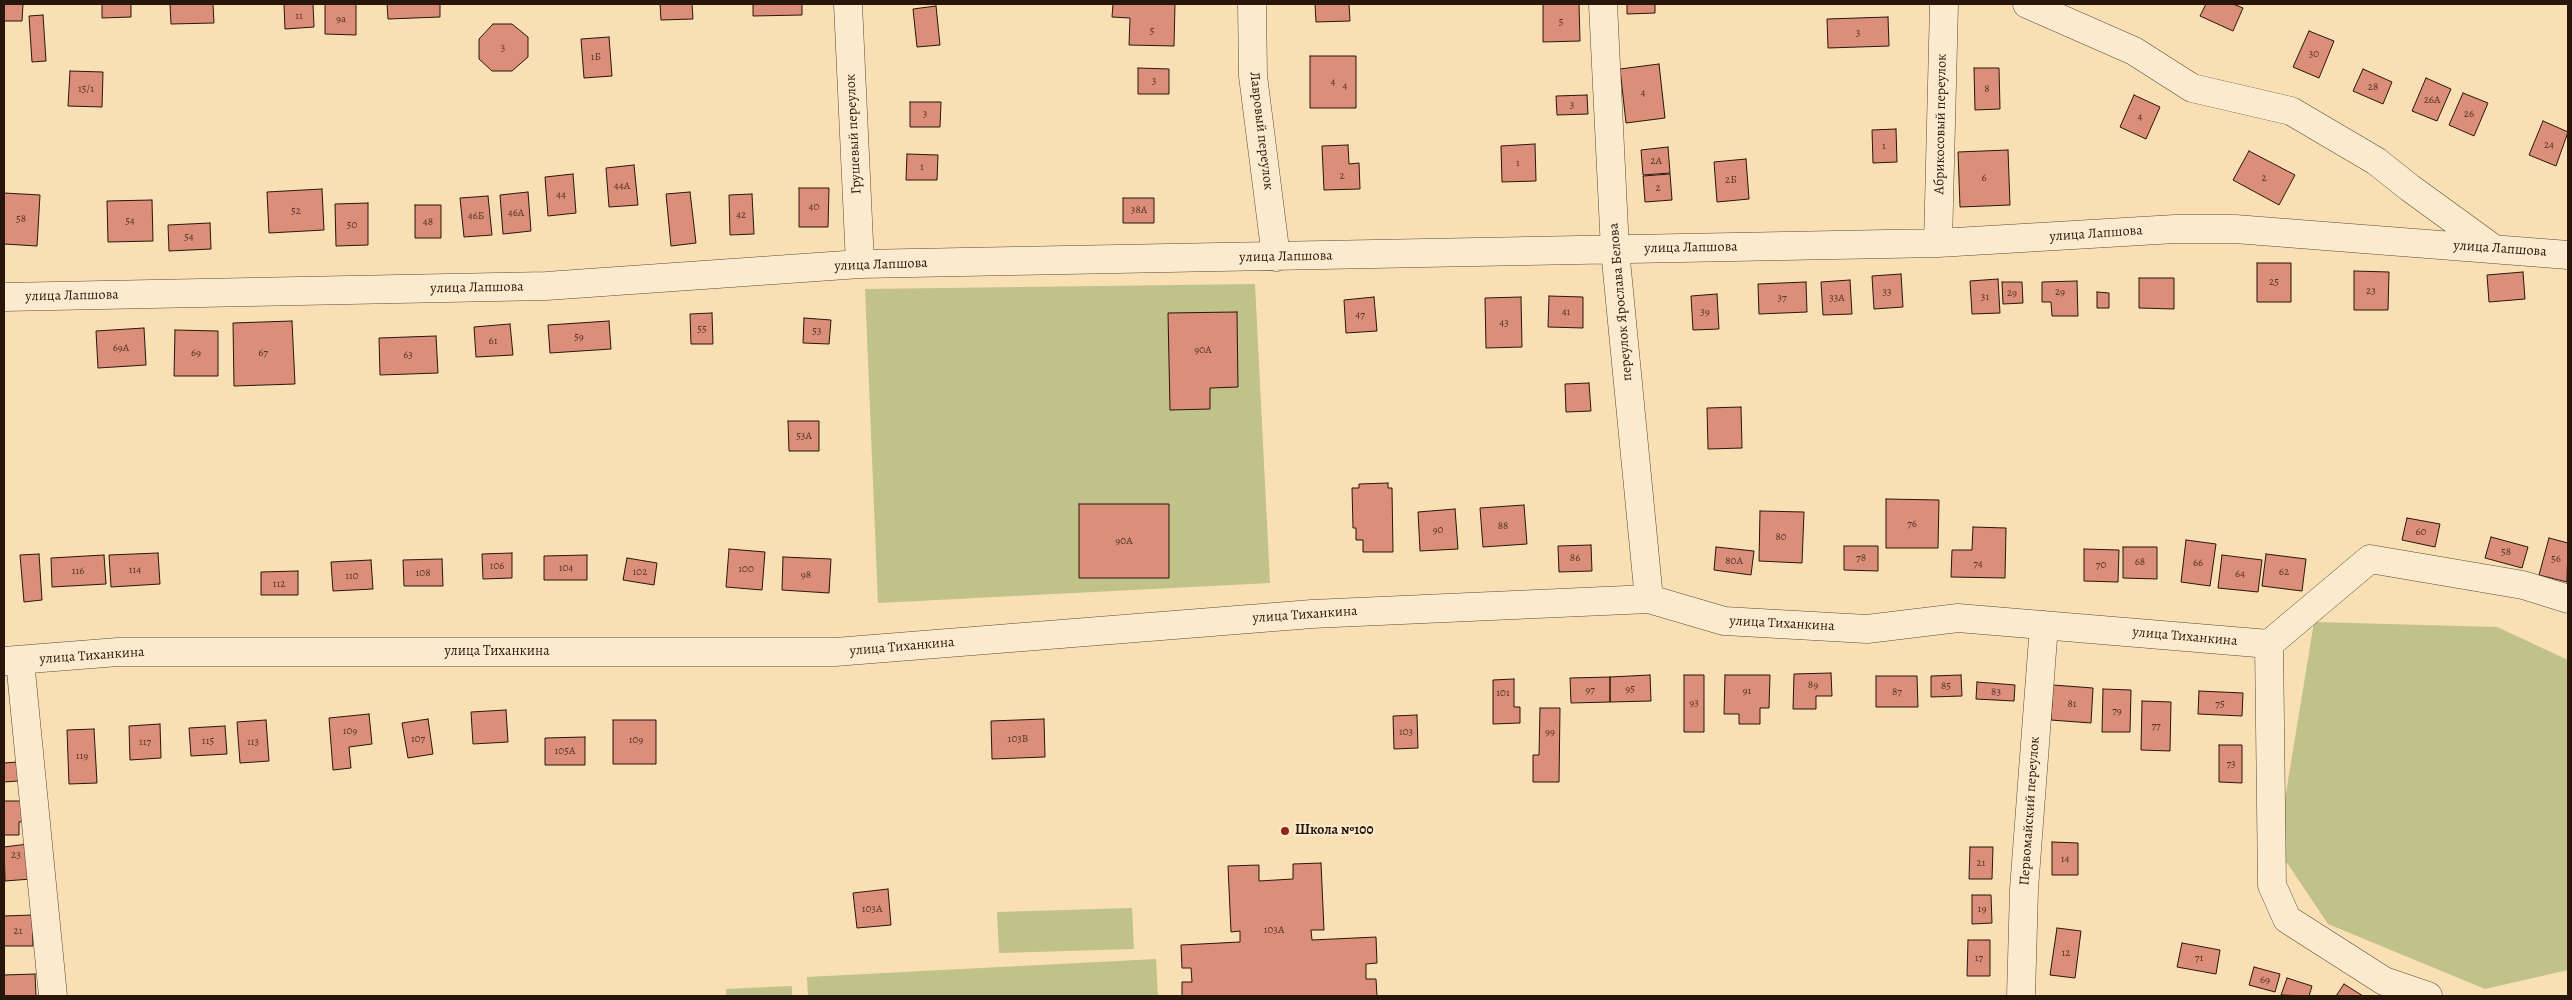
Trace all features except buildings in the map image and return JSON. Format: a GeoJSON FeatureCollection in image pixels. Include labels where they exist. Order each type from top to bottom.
{"type":"FeatureCollection","features":[{"type":"Feature","properties":{"kind":"street","name":"Грушевый переулок"},"geometry":{"type":"LineString","coordinates":[[848,4],[860,264]]}},
{"type":"Feature","properties":{"kind":"street","name":"Лавровый переулок"},"geometry":{"type":"LineString","coordinates":[[1252,4],[1253,76],[1276,257]]}},
{"type":"Feature","properties":{"kind":"street","name":"переулок Ярослава Белова"},"geometry":{"type":"LineString","coordinates":[[1603,4],[1615,250],[1649,600]]}},
{"type":"Feature","properties":{"kind":"street","name":"Абрикосовый переулок"},"geometry":{"type":"LineString","coordinates":[[1938,243],[1944,4]]}},
{"type":"Feature","properties":{"kind":"street"},"geometry":{"type":"LineString","coordinates":[[2026,4],[2134,51],[2192,88],[2291,110],[2376,161],[2494,249]]}},
{"type":"Feature","properties":{"kind":"street","name":"улица Лапшова"},"geometry":{"type":"LineString","coordinates":[[4,297],[546,286],[860,264],[1938,243],[2175,229],[2235,229],[2568,255]]}},
{"type":"Feature","properties":{"kind":"street"},"geometry":{"type":"LineString","coordinates":[[2428,996],[2384,981],[2287,919],[2272,885],[2269,644],[2370,559],[2523,585],[2568,599]]}},
{"type":"Feature","properties":{"kind":"street","name":"улица Тиханкина"},"geometry":{"type":"LineString","coordinates":[[12,661],[118,652],[836,652],[1312,614],[1649,600],[1724,621],[1867,629],[1958,618],[2269,644]]}},
{"type":"Feature","properties":{"kind":"street","name":"Первомайский переулок"},"geometry":{"type":"LineString","coordinates":[[2021,996],[2024,889],[2044,625]]}},
{"type":"Feature","properties":{"kind":"street"},"geometry":{"type":"LineString","coordinates":[[12,661],[54,996]]}},
{"type":"Feature","properties":{"kind":"green space"},"geometry":{"type":"Polygon","coordinates":[[[1255,284],[1270,583],[878,603],[865,289],[1255,284]]]}},
{"type":"Feature","properties":{"kind":"green space"},"geometry":{"type":"Polygon","coordinates":[[[2314,622],[2497,627],[2568,660],[2568,970],[2485,989],[2328,924],[2277,848],[2314,622]]]}},
{"type":"Feature","properties":{"kind":"green space"},"geometry":{"type":"Polygon","coordinates":[[[1132,908],[1134,949],[999,953],[997,912],[1132,908]]]}},
{"type":"Feature","properties":{"kind":"green space"},"geometry":{"type":"Polygon","coordinates":[[[1156,959],[1158,996],[808,996],[807,977],[1156,959]]]}},
{"type":"Feature","properties":{"kind":"green space"},"geometry":{"type":"Polygon","coordinates":[[[792,986],[792,996],[726,996],[726,989],[792,986]]]}},
{"type":"Feature","properties":{"kind":"place","name":"Школа №100"},"geometry":{"type":"Point","coordinates":[1285,831]}}]}
